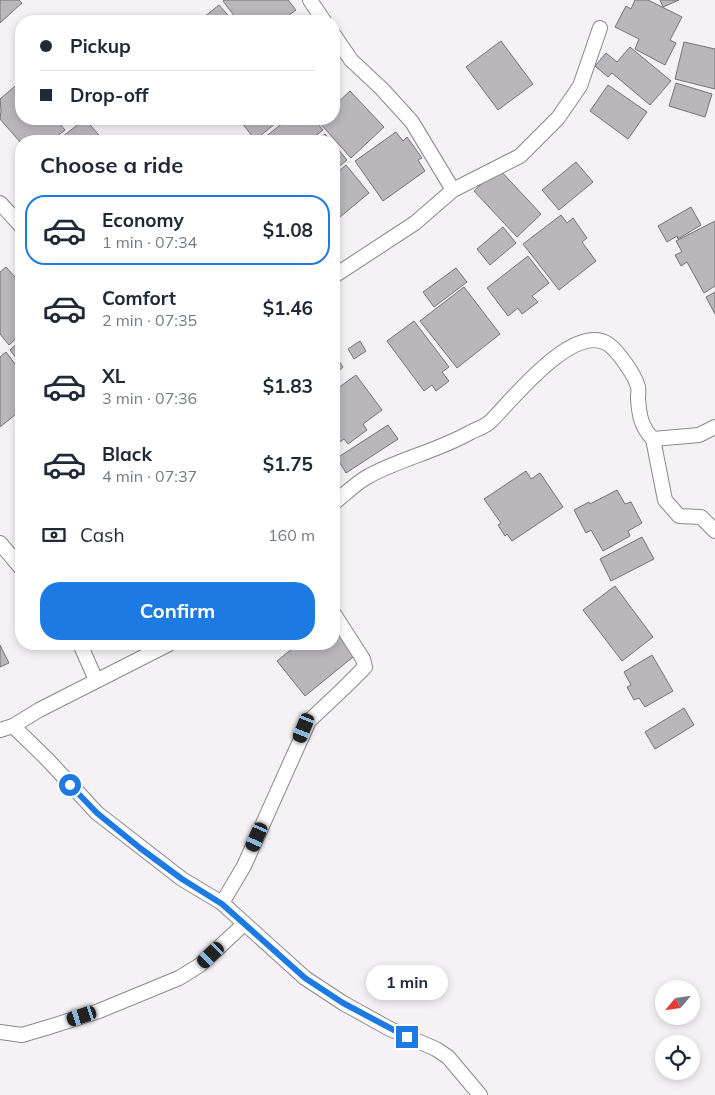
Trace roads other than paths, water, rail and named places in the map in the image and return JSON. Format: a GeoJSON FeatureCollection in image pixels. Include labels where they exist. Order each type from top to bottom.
{"type":"FeatureCollection","features":[{"type":"Feature","properties":{"kind":"street"},"geometry":{"type":"LineString","coordinates":[[310,0],[320,15]]}},
{"type":"Feature","properties":{"kind":"street"},"geometry":{"type":"LineString","coordinates":[[340,272],[415,223],[453,190],[520,156],[558,118],[580,86],[600,28]]}},
{"type":"Feature","properties":{"kind":"street"},"geometry":{"type":"LineString","coordinates":[[340,44],[351,60],[382,89],[412,122],[453,190]]}},
{"type":"Feature","properties":{"kind":"street"},"geometry":{"type":"LineString","coordinates":[[0,202],[15,219]]}},
{"type":"Feature","properties":{"kind":"street"},"geometry":{"type":"LineString","coordinates":[[340,498],[366,478],[411,458],[444,447],[489,422],[505,404],[559,353],[570,346],[594,340],[606,343],[622,358],[638,386],[639,416],[645,432],[653,439],[666,500],[679,516],[701,517],[715,532]]}},
{"type":"Feature","properties":{"kind":"street"},"geometry":{"type":"LineString","coordinates":[[653,439],[699,435],[715,427]]}},
{"type":"Feature","properties":{"kind":"street"},"geometry":{"type":"LineString","coordinates":[[0,543],[15,561]]}},
{"type":"Feature","properties":{"kind":"street"},"geometry":{"type":"LineString","coordinates":[[222,904],[244,866],[308,721],[365,667],[340,624]]}},
{"type":"Feature","properties":{"kind":"street"},"geometry":{"type":"LineString","coordinates":[[83,650],[96,680]]}},
{"type":"Feature","properties":{"kind":"street"},"geometry":{"type":"LineString","coordinates":[[157,650],[6,728],[48,759],[97,813],[182,879],[222,904],[305,978],[343,1003],[390,1029],[436,1049],[448,1057],[480,1095]]}},
{"type":"Feature","properties":{"kind":"street"},"geometry":{"type":"LineString","coordinates":[[0,1032],[22,1035],[99,1011],[179,978],[200,966],[244,924]]}}]}
